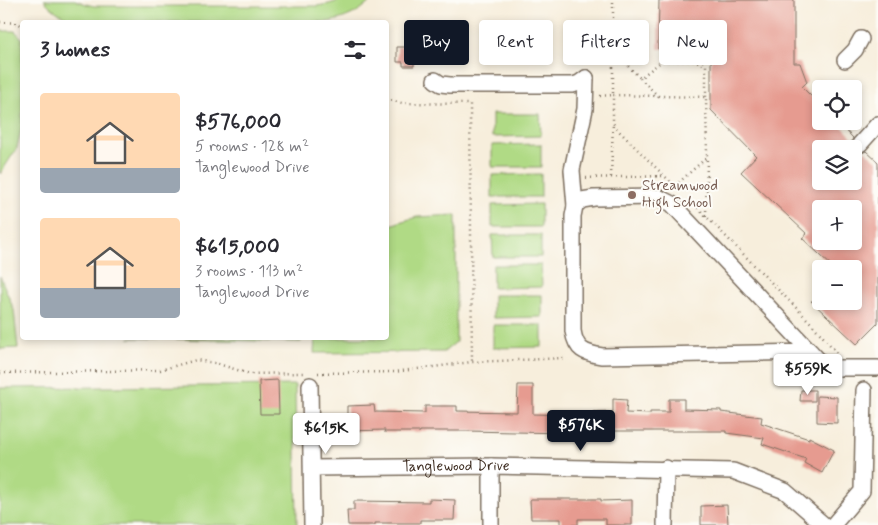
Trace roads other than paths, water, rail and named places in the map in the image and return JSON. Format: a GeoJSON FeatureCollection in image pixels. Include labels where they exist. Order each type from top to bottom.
{"type":"FeatureCollection","features":[{"type":"Feature","properties":{"kind":"street"},"geometry":{"type":"LineString","coordinates":[[844,60],[855,50],[861,39]]}},
{"type":"Feature","properties":{"kind":"street"},"geometry":{"type":"LineString","coordinates":[[435,80],[441,84],[450,85],[573,85],[580,83],[586,78],[585,109],[572,170],[575,206],[573,216],[573,331],[575,342],[581,349],[590,354],[602,356],[811,352]]}},
{"type":"Feature","properties":{"kind":"street"},"geometry":{"type":"LineString","coordinates":[[862,142],[878,124]]}},
{"type":"Feature","properties":{"kind":"street"},"geometry":{"type":"LineString","coordinates":[[575,206],[582,200],[624,196],[658,197],[672,204],[822,364],[835,368],[878,368]]}},
{"type":"Feature","properties":{"kind":"street"},"geometry":{"type":"LineString","coordinates":[[310,385],[312,525]]}},
{"type":"Feature","properties":{"kind":"street"},"geometry":{"type":"LineString","coordinates":[[832,525],[862,491],[864,390]]}},
{"type":"Feature","properties":{"kind":"street"},"geometry":{"type":"LineString","coordinates":[[491,466],[491,525]]}},
{"type":"Feature","properties":{"kind":"street","name":"Tanglewood Drive"},"geometry":{"type":"LineString","coordinates":[[312,468],[491,466],[666,468],[733,471],[785,492],[824,525]]}},
{"type":"Feature","properties":{"kind":"street"},"geometry":{"type":"LineString","coordinates":[[666,468],[666,525]]}},
{"type":"Feature","properties":{"kind":"place","name":"Streamwood High School"},"geometry":{"type":"Point","coordinates":[632,195]}}]}
